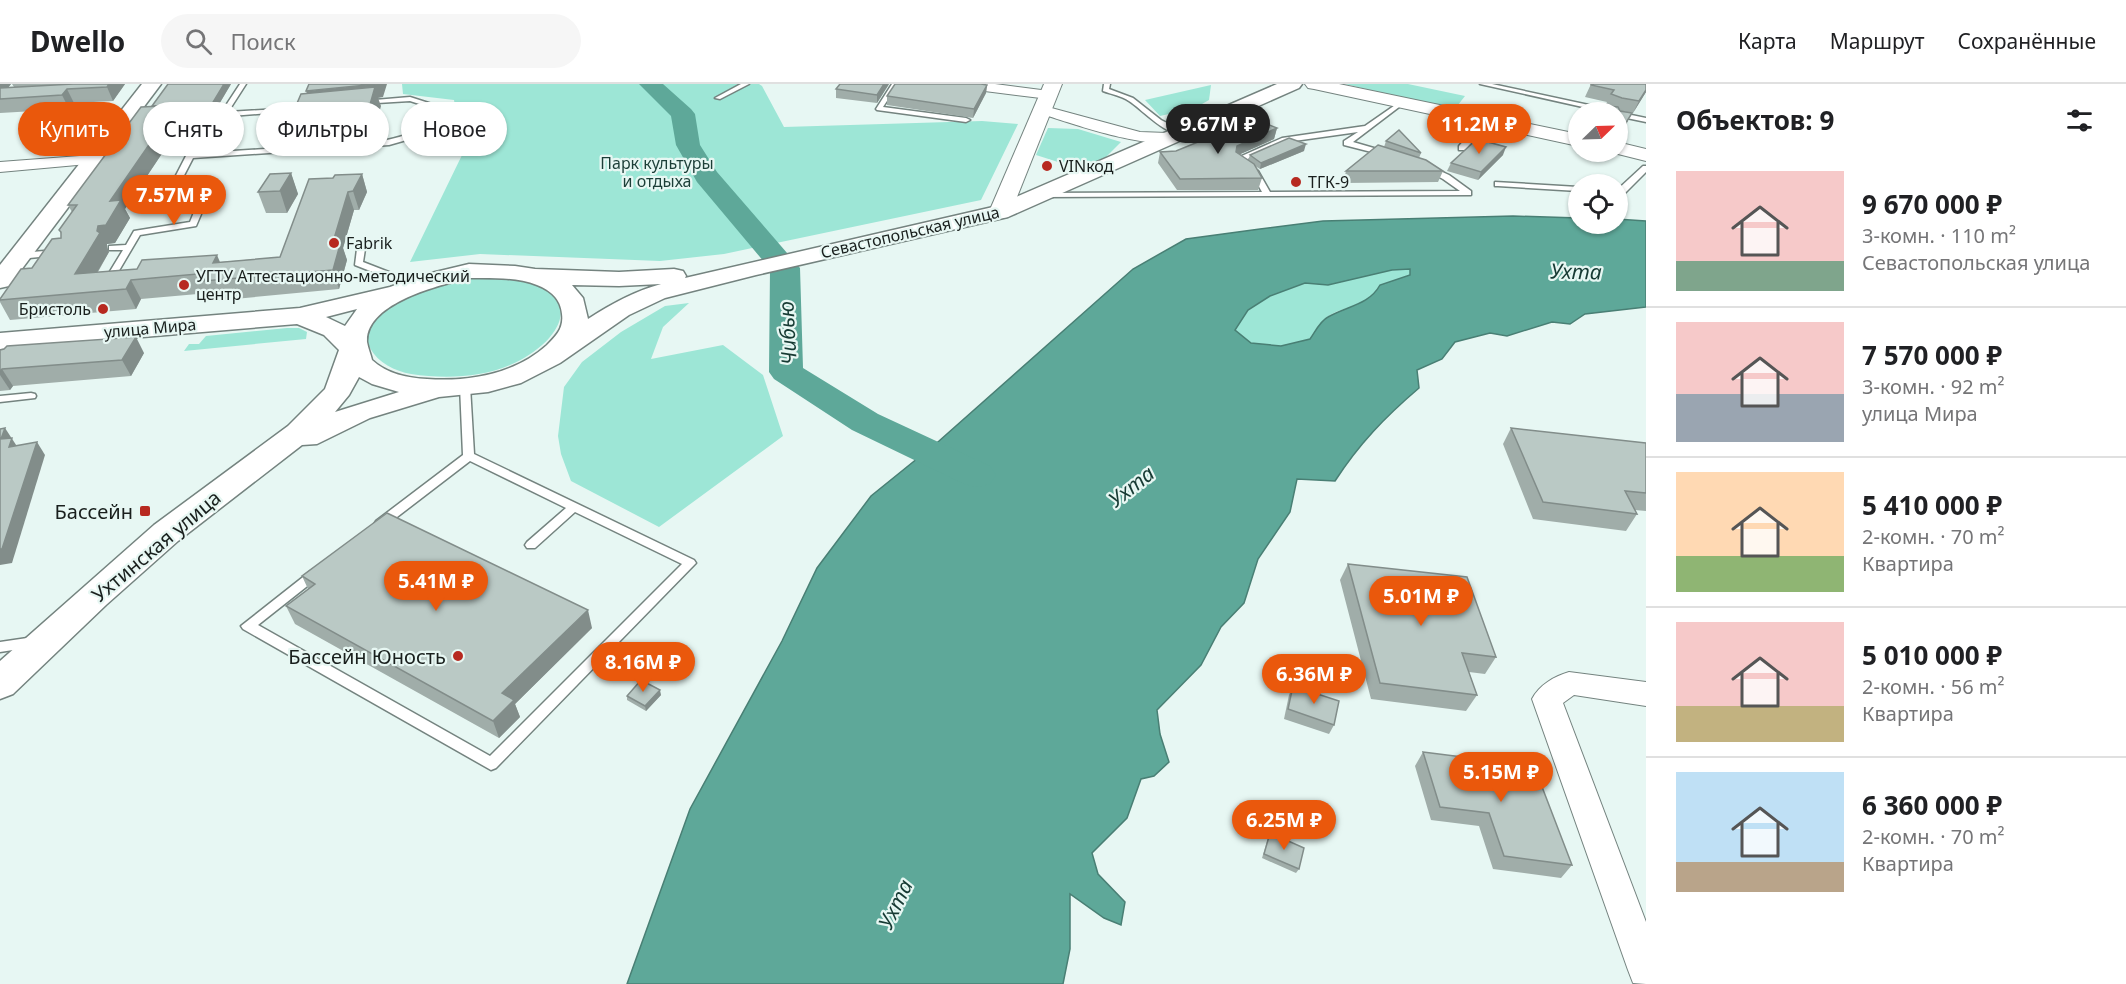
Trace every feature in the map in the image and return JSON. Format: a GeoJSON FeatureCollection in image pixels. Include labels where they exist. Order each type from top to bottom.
{"type":"FeatureCollection","features":[{"type":"Feature","properties":{"kind":"main road"},"geometry":{"type":"LineString","coordinates":[[0,281],[93,160],[129,121],[152,84]]}},
{"type":"Feature","properties":{"kind":"main road","name":"Севастопольская улица"},"geometry":{"type":"LineString","coordinates":[[550,357],[612,315],[643,298],[669,289],[753,268],[1000,212],[1293,84]]}},
{"type":"Feature","properties":{"kind":"main road","name":"Севастопольская улица"},"geometry":{"type":"LineString","coordinates":[[536,276],[646,278],[753,268]]}},
{"type":"Feature","properties":{"kind":"main road"},"geometry":{"type":"LineString","coordinates":[[504,271],[536,276],[560,287],[574,303],[577,320],[569,339],[550,357],[521,373],[485,384],[403,398],[360,412],[269,456],[304,428],[330,401],[348,374],[357,327],[373,307],[407,288],[433,278],[469,272],[504,271]]}},
{"type":"Feature","properties":{"kind":"main road","name":"улица Мира"},"geometry":{"type":"LineString","coordinates":[[0,341],[300,316],[407,288]]}},
{"type":"Feature","properties":{"kind":"main road","name":"улица Мира"},"geometry":{"type":"LineString","coordinates":[[300,316],[333,329],[353,348],[362,365],[382,378],[411,387],[456,388]]}},
{"type":"Feature","properties":{"kind":"main road","name":"Ухтинская улица"},"geometry":{"type":"LineString","coordinates":[[0,684],[182,521],[269,456]]}},
{"type":"Feature","properties":{"kind":"street"},"geometry":{"type":"LineString","coordinates":[[961,84],[1049,96],[1139,137],[1174,135]]}},
{"type":"Feature","properties":{"kind":"street"},"geometry":{"type":"LineString","coordinates":[[1314,84],[1568,138]]}},
{"type":"Feature","properties":{"kind":"street"},"geometry":{"type":"LineString","coordinates":[[1000,212],[1049,96]]}},
{"type":"Feature","properties":{"kind":"street"},"geometry":{"type":"LineString","coordinates":[[1628,151],[1646,155]]}},
{"type":"Feature","properties":{"kind":"street"},"geometry":{"type":"LineString","coordinates":[[0,167],[93,160]]}},
{"type":"Feature","properties":{"kind":"street"},"geometry":{"type":"LineString","coordinates":[[1646,694],[1569,683],[1547,699],[1646,970]]}},
{"type":"Feature","properties":{"kind":"lane"},"geometry":{"type":"LineString","coordinates":[[232,102],[243,84]]}},
{"type":"Feature","properties":{"kind":"lane"},"geometry":{"type":"LineString","coordinates":[[718,98],[746,84]]}},
{"type":"Feature","properties":{"kind":"lane"},"geometry":{"type":"LineString","coordinates":[[895,84],[879,109],[966,120]]}},
{"type":"Feature","properties":{"kind":"lane"},"geometry":{"type":"LineString","coordinates":[[1107,84],[1105,90],[1131,99],[1174,135]]}},
{"type":"Feature","properties":{"kind":"lane"},"geometry":{"type":"LineString","coordinates":[[1482,84],[1568,103]]}},
{"type":"Feature","properties":{"kind":"lane"},"geometry":{"type":"LineString","coordinates":[[374,102],[410,99],[436,107],[435,123],[421,133],[389,143]]}},
{"type":"Feature","properties":{"kind":"lane"},"geometry":{"type":"LineString","coordinates":[[1392,156],[1347,143],[1401,103]]}},
{"type":"Feature","properties":{"kind":"lane"},"geometry":{"type":"LineString","coordinates":[[1628,116],[1646,120]]}},
{"type":"Feature","properties":{"kind":"lane"},"geometry":{"type":"LineString","coordinates":[[1462,148],[1487,120]]}},
{"type":"Feature","properties":{"kind":"lane"},"geometry":{"type":"LineString","coordinates":[[1268,195],[1255,172],[1238,161],[1285,140],[1368,128]]}},
{"type":"Feature","properties":{"kind":"lane"},"geometry":{"type":"LineString","coordinates":[[129,276],[110,278],[137,233],[193,224],[207,193],[173,189],[190,156],[256,152]]}},
{"type":"Feature","properties":{"kind":"lane"},"geometry":{"type":"LineString","coordinates":[[1037,195],[1468,193],[1446,177],[1414,162]]}},
{"type":"Feature","properties":{"kind":"lane"},"geometry":{"type":"LineString","coordinates":[[1628,185],[1646,168]]}},
{"type":"Feature","properties":{"kind":"lane"},"geometry":{"type":"LineString","coordinates":[[1498,184],[1568,188]]}},
{"type":"Feature","properties":{"kind":"lane"},"geometry":{"type":"LineString","coordinates":[[112,248],[129,247]]}},
{"type":"Feature","properties":{"kind":"lane"},"geometry":{"type":"LineString","coordinates":[[361,249],[358,263],[407,288]]}},
{"type":"Feature","properties":{"kind":"lane"},"geometry":{"type":"LineString","coordinates":[[19,256],[66,253]]}},
{"type":"Feature","properties":{"kind":"lane"},"geometry":{"type":"LineString","coordinates":[[456,388],[469,456]]}},
{"type":"Feature","properties":{"kind":"lane"},"geometry":{"type":"LineString","coordinates":[[0,399],[31,396]]}},
{"type":"Feature","properties":{"kind":"lane"},"geometry":{"type":"LineString","coordinates":[[324,567],[248,626],[491,764],[690,563],[469,456]]}},
{"type":"Feature","properties":{"kind":"lane"},"geometry":{"type":"LineString","coordinates":[[371,531],[469,456]]}},
{"type":"Feature","properties":{"kind":"lane"},"geometry":{"type":"LineString","coordinates":[[531,545],[575,506]]}},
{"type":"Feature","properties":{"kind":"lane"},"geometry":{"type":"LineString","coordinates":[[0,647],[47,640]]}},
{"type":"Feature","properties":{"kind":"green space","name":"Парк культуры и отдыха"},"geometry":{"type":"Polygon","coordinates":[[[402,84],[759,84],[784,127],[982,121],[1018,124],[981,200],[724,254],[660,261],[480,254],[410,262],[462,156],[507,156],[507,102],[454,102],[454,100],[403,94],[402,84]]]}},
{"type":"Feature","properties":{"kind":"green space"},"geometry":{"type":"Polygon","coordinates":[[[1345,84],[1408,84],[1465,96],[1454,110],[1345,84]]]}},
{"type":"Feature","properties":{"kind":"green space"},"geometry":{"type":"Polygon","coordinates":[[[1211,85],[1209,100],[1195,108],[1160,116],[1145,100],[1211,85]]]}},
{"type":"Feature","properties":{"kind":"green space"},"geometry":{"type":"Polygon","coordinates":[[[1048,128],[1078,129],[1121,142],[1104,159],[1080,169],[1036,155],[1048,128]]]}},
{"type":"Feature","properties":{"kind":"green space"},"geometry":{"type":"Polygon","coordinates":[[[1410,269],[1410,275],[1380,285],[1367,300],[1330,315],[1310,339],[1281,346],[1251,343],[1235,330],[1248,310],[1270,296],[1305,283],[1328,285],[1392,270],[1410,269]]]}},
{"type":"Feature","properties":{"kind":"green space"},"geometry":{"type":"Polygon","coordinates":[[[475,276],[515,279],[542,288],[555,298],[560,309],[559,321],[553,334],[541,346],[510,365],[474,375],[436,377],[405,373],[388,366],[373,353],[368,338],[371,327],[377,317],[387,308],[421,288],[475,276]]]}},
{"type":"Feature","properties":{"kind":"green space"},"geometry":{"type":"Polygon","coordinates":[[[689,303],[663,327],[651,359],[723,345],[763,375],[783,436],[659,527],[571,481],[561,454],[558,436],[564,387],[582,362],[621,332],[665,306],[689,303]]]}},
{"type":"Feature","properties":{"kind":"green space"},"geometry":{"type":"Polygon","coordinates":[[[299,328],[307,332],[306,339],[184,351],[189,344],[199,344],[206,336],[299,328]]]}},
{"type":"Feature","properties":{"kind":"water","name":"Ухта"},"geometry":{"type":"Polygon","coordinates":[[[1513,216],[1568,218],[1568,234],[1628,234],[1628,220],[1646,221],[1646,307],[1585,314],[1570,324],[1552,322],[1507,336],[1490,333],[1455,342],[1442,359],[1417,370],[1419,388],[1373,432],[1335,481],[1297,479],[1290,512],[1258,559],[1244,603],[1221,627],[1201,665],[1157,710],[1160,734],[1169,762],[1154,776],[1141,779],[1127,818],[1092,853],[1098,874],[1125,902],[1121,925],[1104,918],[1070,894],[1070,949],[1063,984],[627,984],[690,809],[782,641],[817,568],[871,496],[939,441],[1133,269],[1186,239],[1323,221],[1513,216]],[[1410,269],[1392,270],[1328,285],[1305,283],[1270,296],[1248,310],[1235,330],[1251,343],[1281,346],[1310,339],[1325,319],[1364,301],[1380,285],[1410,275],[1410,269]]]}},
{"type":"Feature","properties":{"kind":"building"},"geometry":{"type":"Polygon","coordinates":[[[109,84],[107,87],[67,89],[62,95],[0,99],[0,88],[109,84]]]}},
{"type":"Feature","properties":{"kind":"building"},"geometry":{"type":"Polygon","coordinates":[[[168,84],[224,84],[213,102],[155,102],[168,84]]]}},
{"type":"Feature","properties":{"kind":"building"},"geometry":{"type":"Polygon","coordinates":[[[309,84],[377,84],[306,91],[309,84]]]}},
{"type":"Feature","properties":{"kind":"building"},"geometry":{"type":"Polygon","coordinates":[[[840,84],[884,84],[877,95],[836,89],[840,84]]]}},
{"type":"Feature","properties":{"kind":"building"},"geometry":{"type":"Polygon","coordinates":[[[895,84],[987,85],[974,109],[887,96],[895,84]]]}},
{"type":"Feature","properties":{"kind":"building"},"geometry":{"type":"Polygon","coordinates":[[[1591,84],[1646,84],[1646,90],[1639,101],[1622,98],[1611,94],[1614,90],[1591,84]]]}},
{"type":"Feature","properties":{"kind":"building"},"geometry":{"type":"Polygon","coordinates":[[[375,87],[371,102],[298,102],[301,94],[375,87]]]}},
{"type":"Feature","properties":{"kind":"building"},"geometry":{"type":"Polygon","coordinates":[[[143,107],[143,153],[110,201],[121,200],[106,225],[98,226],[97,231],[100,233],[75,274],[137,269],[142,260],[217,255],[213,263],[280,257],[309,179],[362,174],[353,191],[348,192],[333,242],[341,241],[333,270],[204,281],[208,273],[131,280],[126,289],[0,300],[21,269],[32,268],[52,239],[61,238],[59,230],[77,205],[68,205],[104,156],[131,156],[131,120],[143,107]]]}},
{"type":"Feature","properties":{"kind":"building"},"geometry":{"type":"Polygon","coordinates":[[[1254,119],[1277,128],[1237,146],[1236,152],[1254,164],[1262,178],[1180,179],[1160,152],[1176,151],[1254,119]]]}},
{"type":"Feature","properties":{"kind":"building"},"geometry":{"type":"Polygon","coordinates":[[[1399,130],[1421,153],[1386,141],[1399,130]]]}},
{"type":"Feature","properties":{"kind":"building"},"geometry":{"type":"Polygon","coordinates":[[[1289,138],[1306,144],[1261,163],[1250,155],[1289,138]]]}},
{"type":"Feature","properties":{"kind":"building"},"geometry":{"type":"Polygon","coordinates":[[[1477,139],[1506,147],[1481,172],[1451,163],[1477,139]]]}},
{"type":"Feature","properties":{"kind":"building"},"geometry":{"type":"Polygon","coordinates":[[[1378,145],[1426,160],[1443,171],[1346,171],[1378,145]]]}},
{"type":"Feature","properties":{"kind":"building"},"geometry":{"type":"Polygon","coordinates":[[[291,173],[280,191],[258,192],[270,174],[291,173]]]}},
{"type":"Feature","properties":{"kind":"building"},"geometry":{"type":"Polygon","coordinates":[[[136,337],[122,360],[2,369],[0,372],[0,350],[7,346],[136,337]]]}},
{"type":"Feature","properties":{"kind":"building"},"geometry":{"type":"Polygon","coordinates":[[[5,428],[1,439],[12,438],[9,447],[37,442],[2,549],[0,549],[0,429],[5,428]]]}},
{"type":"Feature","properties":{"kind":"building"},"geometry":{"type":"Polygon","coordinates":[[[1511,428],[1646,443],[1646,493],[1625,491],[1637,514],[1543,502],[1511,428]]]}},
{"type":"Feature","properties":{"kind":"building","name":"Бассейн Юность"},"geometry":{"type":"Polygon","coordinates":[[[387,513],[588,610],[502,693],[514,700],[493,721],[286,606],[315,584],[302,576],[387,513]]]}},
{"type":"Feature","properties":{"kind":"building"},"geometry":{"type":"Polygon","coordinates":[[[1348,564],[1467,577],[1496,657],[1462,653],[1477,695],[1380,683],[1348,564]]]}},
{"type":"Feature","properties":{"kind":"building"},"geometry":{"type":"Polygon","coordinates":[[[641,680],[660,690],[645,706],[627,696],[641,680]]]}},
{"type":"Feature","properties":{"kind":"building"},"geometry":{"type":"Polygon","coordinates":[[[1293,686],[1339,701],[1334,725],[1288,709],[1293,686]]]}},
{"type":"Feature","properties":{"kind":"building"},"geometry":{"type":"Polygon","coordinates":[[[1423,752],[1534,766],[1572,865],[1504,856],[1489,813],[1440,807],[1423,752]]]}},
{"type":"Feature","properties":{"kind":"building"},"geometry":{"type":"Polygon","coordinates":[[[1270,833],[1304,848],[1299,869],[1264,854],[1270,833]]]}},
{"type":"Feature","properties":{"kind":"waterway","name":"Чибью"},"geometry":{"type":"LineString","coordinates":[[650,84],[683,114],[688,145],[706,176],[785,268],[786,372],[865,422],[977,475]]}},
{"type":"Feature","properties":{"kind":"place","name":"VINкод"},"geometry":{"type":"Point","coordinates":[1047,166]}},
{"type":"Feature","properties":{"kind":"place","name":"ТГК-9"},"geometry":{"type":"Point","coordinates":[1296,182]}},
{"type":"Feature","properties":{"kind":"place","name":"Fabrik"},"geometry":{"type":"Point","coordinates":[334,243]}},
{"type":"Feature","properties":{"kind":"place","name":"УГТУ Аттестационно-методический центр"},"geometry":{"type":"Point","coordinates":[184,285]}},
{"type":"Feature","properties":{"kind":"place","name":"Бристоль"},"geometry":{"type":"Point","coordinates":[103,309]}},
{"type":"Feature","properties":{"kind":"place","name":"Бассейн"},"geometry":{"type":"Point","coordinates":[145,511]}},
{"type":"Feature","properties":{"kind":"place","name":"Бассейн Юность"},"geometry":{"type":"Point","coordinates":[458,656]}}]}
